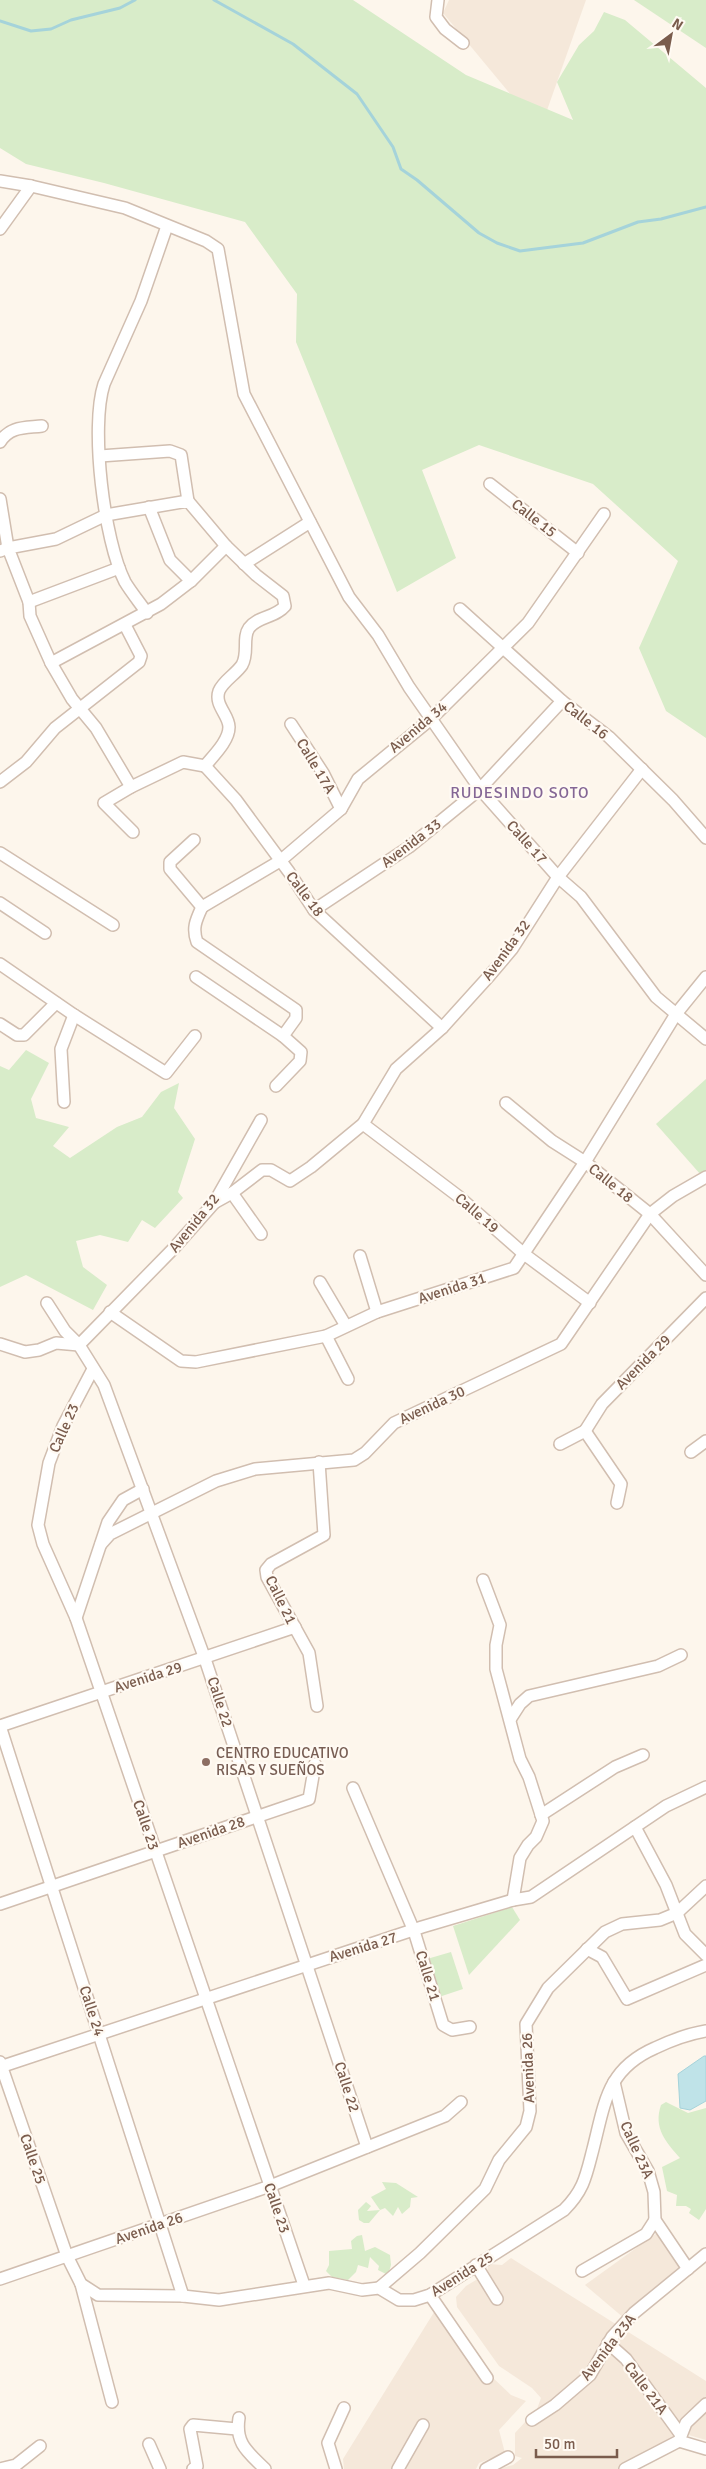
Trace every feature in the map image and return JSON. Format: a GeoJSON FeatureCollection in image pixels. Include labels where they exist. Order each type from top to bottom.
{"type":"FeatureCollection","features":[{"type":"Feature","properties":{"kind":"street"},"geometry":{"type":"LineString","coordinates":[[438,0],[436,17],[445,29],[463,43]]}},
{"type":"Feature","properties":{"kind":"street"},"geometry":{"type":"LineString","coordinates":[[0,181],[31,186],[125,208],[167,226],[142,300],[100,397],[97,427],[106,515],[119,568],[126,583],[147,612]]}},
{"type":"Feature","properties":{"kind":"street"},"geometry":{"type":"LineString","coordinates":[[0,229],[31,186]]}},
{"type":"Feature","properties":{"kind":"street","name":"Calle 17"},"geometry":{"type":"LineString","coordinates":[[167,226],[206,241],[218,249],[244,394],[349,597],[378,635],[431,719],[480,789],[558,876],[581,897],[656,997],[706,1038]]}},
{"type":"Feature","properties":{"kind":"street"},"geometry":{"type":"LineString","coordinates":[[0,442],[4,435],[14,428],[42,426]]}},
{"type":"Feature","properties":{"kind":"street"},"geometry":{"type":"LineString","coordinates":[[100,456],[170,451],[181,455],[188,501],[226,546],[244,564],[283,596],[285,606],[279,613],[255,623],[249,628],[242,664],[219,691],[218,702],[230,726],[228,736],[205,766],[183,762],[131,787],[104,804],[133,832]]}},
{"type":"Feature","properties":{"kind":"street","name":"Calle 15"},"geometry":{"type":"LineString","coordinates":[[490,484],[578,553]]}},
{"type":"Feature","properties":{"kind":"street"},"geometry":{"type":"LineString","coordinates":[[0,499],[4,549],[29,602],[30,616],[51,663],[72,699],[96,728],[131,787]]}},
{"type":"Feature","properties":{"kind":"street"},"geometry":{"type":"LineString","coordinates":[[4,549],[56,539],[106,515],[188,501]]}},
{"type":"Feature","properties":{"kind":"street"},"geometry":{"type":"LineString","coordinates":[[149,507],[170,560],[191,581]]}},
{"type":"Feature","properties":{"kind":"street","name":"Avenida 34"},"geometry":{"type":"LineString","coordinates":[[202,906],[280,860],[341,808],[358,779],[431,719],[528,622],[604,514]]}},
{"type":"Feature","properties":{"kind":"street"},"geometry":{"type":"LineString","coordinates":[[244,564],[310,522]]}},
{"type":"Feature","properties":{"kind":"street"},"geometry":{"type":"LineString","coordinates":[[51,663],[147,612],[191,581],[226,546]]}},
{"type":"Feature","properties":{"kind":"street"},"geometry":{"type":"LineString","coordinates":[[29,602],[119,568]]}},
{"type":"Feature","properties":{"kind":"street","name":"Calle 16"},"geometry":{"type":"LineString","coordinates":[[460,608],[562,701],[609,737],[673,800],[706,838]]}},
{"type":"Feature","properties":{"kind":"street"},"geometry":{"type":"LineString","coordinates":[[0,782],[26,762],[55,728],[139,662],[140,656],[125,625]]}},
{"type":"Feature","properties":{"kind":"street","name":"Avenida 33"},"geometry":{"type":"LineString","coordinates":[[314,910],[409,847],[480,789],[562,701]]}},
{"type":"Feature","properties":{"kind":"street","name":"Calle 17A"},"geometry":{"type":"LineString","coordinates":[[291,724],[323,774],[341,808]]}},
{"type":"Feature","properties":{"kind":"street","name":"Calle 18"},"geometry":{"type":"LineString","coordinates":[[205,766],[236,800],[314,910],[442,1028]]}},
{"type":"Feature","properties":{"kind":"street","name":"Avenida 32"},"geometry":{"type":"LineString","coordinates":[[364,1124],[396,1069],[442,1028],[512,949],[558,876],[642,769]]}},
{"type":"Feature","properties":{"kind":"street"},"geometry":{"type":"LineString","coordinates":[[194,840],[170,862],[170,869],[202,906],[195,922],[194,933],[197,942],[296,1010],[296,1018],[283,1036]]}},
{"type":"Feature","properties":{"kind":"street"},"geometry":{"type":"LineString","coordinates":[[0,853],[113,925]]}},
{"type":"Feature","properties":{"kind":"street"},"geometry":{"type":"LineString","coordinates":[[0,903],[45,933]]}},
{"type":"Feature","properties":{"kind":"street"},"geometry":{"type":"LineString","coordinates":[[0,964],[74,1015],[166,1073],[195,1036]]}},
{"type":"Feature","properties":{"kind":"street"},"geometry":{"type":"LineString","coordinates":[[196,977],[283,1036],[301,1052],[300,1061],[276,1086]]}},
{"type":"Feature","properties":{"kind":"street","name":"Avenida 31"},"geometry":{"type":"LineString","coordinates":[[110,1312],[181,1361],[196,1362],[326,1336],[377,1312],[514,1268],[585,1162],[676,1014],[706,977]]}},
{"type":"Feature","properties":{"kind":"street"},"geometry":{"type":"LineString","coordinates":[[0,1024],[17,1034],[24,1035],[56,1003]]}},
{"type":"Feature","properties":{"kind":"street"},"geometry":{"type":"LineString","coordinates":[[64,1102],[62,1048],[74,1015]]}},
{"type":"Feature","properties":{"kind":"street","name":"Calle 18"},"geometry":{"type":"LineString","coordinates":[[506,1102],[552,1141],[585,1162],[650,1214],[706,1275]]}},
{"type":"Feature","properties":{"kind":"street","name":"Avenida 32"},"geometry":{"type":"LineString","coordinates":[[110,1312],[174,1248],[214,1202],[260,1120]]}},
{"type":"Feature","properties":{"kind":"street"},"geometry":{"type":"LineString","coordinates":[[214,1202],[232,1193],[262,1170],[271,1170],[290,1181],[311,1168],[364,1124]]}},
{"type":"Feature","properties":{"kind":"street","name":"Calle 19"},"geometry":{"type":"LineString","coordinates":[[364,1124],[458,1196],[524,1254],[590,1303]]}},
{"type":"Feature","properties":{"kind":"street","name":"Avenida 30"},"geometry":{"type":"LineString","coordinates":[[101,1544],[110,1534],[216,1481],[255,1469],[354,1460],[365,1454],[394,1423],[561,1344],[650,1214],[673,1196],[706,1177]]}},
{"type":"Feature","properties":{"kind":"street"},"geometry":{"type":"LineString","coordinates":[[232,1193],[261,1234]]}},
{"type":"Feature","properties":{"kind":"street"},"geometry":{"type":"LineString","coordinates":[[360,1256],[377,1312]]}},
{"type":"Feature","properties":{"kind":"street"},"geometry":{"type":"LineString","coordinates":[[320,1282],[346,1326]]}},
{"type":"Feature","properties":{"kind":"street","name":"Avenida 29"},"geometry":{"type":"LineString","coordinates":[[585,1431],[602,1404],[706,1298]]}},
{"type":"Feature","properties":{"kind":"street","name":"Calle 22"},"geometry":{"type":"LineString","coordinates":[[47,1303],[65,1332],[79,1345],[104,1385],[205,1659],[367,2147]]}},
{"type":"Feature","properties":{"kind":"street"},"geometry":{"type":"LineString","coordinates":[[0,1344],[25,1352],[39,1350],[56,1344],[79,1345],[110,1312]]}},
{"type":"Feature","properties":{"kind":"street"},"geometry":{"type":"LineString","coordinates":[[326,1336],[348,1379]]}},
{"type":"Feature","properties":{"kind":"street","name":"Calle 23"},"geometry":{"type":"LineString","coordinates":[[93,1369],[63,1426],[49,1463],[38,1525],[43,1544],[76,1618],[304,2285]]}},
{"type":"Feature","properties":{"kind":"street"},"geometry":{"type":"LineString","coordinates":[[560,1444],[585,1431],[621,1484],[618,1503]]}},
{"type":"Feature","properties":{"kind":"street"},"geometry":{"type":"LineString","coordinates":[[691,1452],[706,1441]]}},
{"type":"Feature","properties":{"kind":"street","name":"Calle 21"},"geometry":{"type":"LineString","coordinates":[[317,1706],[309,1653],[267,1577],[266,1570],[271,1564],[324,1535],[319,1462]]}},
{"type":"Feature","properties":{"kind":"street"},"geometry":{"type":"LineString","coordinates":[[76,1618],[108,1522],[123,1500],[143,1489]]}},
{"type":"Feature","properties":{"kind":"street"},"geometry":{"type":"LineString","coordinates":[[483,1580],[500,1625],[496,1645],[496,1668],[511,1718],[520,1759],[530,1777],[543,1821],[536,1837],[528,1845],[520,1858],[512,1900]]}},
{"type":"Feature","properties":{"kind":"street","name":"Avenida 29"},"geometry":{"type":"LineString","coordinates":[[0,1726],[295,1628]]}},
{"type":"Feature","properties":{"kind":"street"},"geometry":{"type":"LineString","coordinates":[[511,1718],[520,1704],[529,1696],[658,1666],[681,1655]]}},
{"type":"Feature","properties":{"kind":"street","name":"Calle 24"},"geometry":{"type":"LineString","coordinates":[[0,1726],[183,2296]]}},
{"type":"Feature","properties":{"kind":"street"},"geometry":{"type":"LineString","coordinates":[[541,1815],[615,1767],[643,1755]]}},
{"type":"Feature","properties":{"kind":"street","name":"Avenida 28"},"geometry":{"type":"LineString","coordinates":[[0,1904],[309,1799],[315,1764]]}},
{"type":"Feature","properties":{"kind":"street","name":"Avenida 27"},"geometry":{"type":"LineString","coordinates":[[0,2065],[414,1931],[512,1900],[531,1897],[666,1806],[706,1787]]}},
{"type":"Feature","properties":{"kind":"street","name":"Calle 21"},"geometry":{"type":"LineString","coordinates":[[353,1788],[414,1931],[443,2025],[452,2030],[470,2027]]}},
{"type":"Feature","properties":{"kind":"street"},"geometry":{"type":"LineString","coordinates":[[635,1827],[652,1855],[685,1934],[706,1955]]}},
{"type":"Feature","properties":{"kind":"street","name":"Avenida 26"},"geometry":{"type":"LineString","coordinates":[[379,2288],[441,2234],[485,2189],[499,2160],[526,2127],[530,2111],[526,2024],[548,1988],[605,1932],[622,1924],[660,1920],[677,1913],[706,1886]]}},
{"type":"Feature","properties":{"kind":"street"},"geometry":{"type":"LineString","coordinates":[[587,1949],[602,1957],[627,1999],[706,1965]]}},
{"type":"Feature","properties":{"kind":"street","name":"Avenida 25"},"geometry":{"type":"LineString","coordinates":[[82,2284],[98,2295],[183,2296],[219,2300],[268,2294],[304,2285],[329,2283],[362,2290],[379,2288],[399,2300],[414,2300],[430,2294],[564,2210],[578,2196],[586,2178],[605,2102],[623,2068],[637,2056],[679,2037],[706,2032]]}},
{"type":"Feature","properties":{"kind":"street","name":"Calle 25"},"geometry":{"type":"LineString","coordinates":[[0,2065],[67,2256]]}},
{"type":"Feature","properties":{"kind":"street","name":"Calle 23A"},"geometry":{"type":"LineString","coordinates":[[614,2082],[626,2133],[648,2170],[654,2192],[655,2220]]}},
{"type":"Feature","properties":{"kind":"street","name":"Avenida 26"},"geometry":{"type":"LineString","coordinates":[[0,2279],[270,2186],[444,2116],[461,2102]]}},
{"type":"Feature","properties":{"kind":"street"},"geometry":{"type":"LineString","coordinates":[[582,2271],[646,2234],[655,2220],[688,2269]]}},
{"type":"Feature","properties":{"kind":"street","name":"Avenida 23A"},"geometry":{"type":"LineString","coordinates":[[532,2420],[556,2405],[590,2375],[608,2343],[634,2312],[706,2254]]}},
{"type":"Feature","properties":{"kind":"street"},"geometry":{"type":"LineString","coordinates":[[67,2256],[82,2284],[112,2402]]}},
{"type":"Feature","properties":{"kind":"street"},"geometry":{"type":"LineString","coordinates":[[476,2265],[497,2299]]}},
{"type":"Feature","properties":{"kind":"street"},"geometry":{"type":"LineString","coordinates":[[430,2294],[488,2378]]}},
{"type":"Feature","properties":{"kind":"street","name":"Calle 21A"},"geometry":{"type":"LineString","coordinates":[[608,2343],[626,2360],[680,2438]]}},
{"type":"Feature","properties":{"kind":"street"},"geometry":{"type":"LineString","coordinates":[[625,2469],[680,2438],[686,2423],[706,2404]]}},
{"type":"Feature","properties":{"kind":"street"},"geometry":{"type":"LineString","coordinates":[[336,2469],[328,2443],[344,2408]]}},
{"type":"Feature","properties":{"kind":"street"},"geometry":{"type":"LineString","coordinates":[[193,2469],[197,2466],[190,2429],[193,2425],[238,2423],[240,2444],[265,2469]]}},
{"type":"Feature","properties":{"kind":"street"},"geometry":{"type":"LineString","coordinates":[[398,2469],[423,2425]]}},
{"type":"Feature","properties":{"kind":"street"},"geometry":{"type":"LineString","coordinates":[[680,2438],[706,2449]]}},
{"type":"Feature","properties":{"kind":"street"},"geometry":{"type":"LineString","coordinates":[[149,2444],[160,2469]]}},
{"type":"Feature","properties":{"kind":"street"},"geometry":{"type":"LineString","coordinates":[[0,2469],[16,2465],[40,2446]]}},
{"type":"Feature","properties":{"kind":"street"},"geometry":{"type":"LineString","coordinates":[[486,2469],[508,2457]]}},
{"type":"Feature","properties":{"kind":"shaded area"},"geometry":{"type":"Polygon","coordinates":[[[449,0],[586,0],[540,130],[443,13],[449,0]]]}},
{"type":"Feature","properties":{"kind":"shaded area"},"geometry":{"type":"Polygon","coordinates":[[[657,2233],[681,2269],[624,2318],[585,2285],[657,2233]]]}},
{"type":"Feature","properties":{"kind":"shaded area"},"geometry":{"type":"Polygon","coordinates":[[[511,2258],[706,2381],[706,2440],[685,2434],[618,2469],[498,2469],[513,2465],[522,2458],[515,2456],[515,2433],[537,2409],[541,2398],[532,2388],[499,2366],[457,2307],[456,2297],[466,2286],[486,2274],[489,2264],[502,2265],[511,2258]]]}},
{"type":"Feature","properties":{"kind":"shaded area"},"geometry":{"type":"Polygon","coordinates":[[[436,2309],[471,2357],[511,2395],[526,2401],[499,2430],[505,2453],[479,2463],[476,2469],[344,2469],[343,2459],[436,2309]]]}},
{"type":"Feature","properties":{"kind":"green space"},"geometry":{"type":"Polygon","coordinates":[[[0,0],[353,0],[466,75],[573,120],[557,82],[579,45],[594,31],[604,12],[625,20],[706,88],[706,738],[666,711],[639,648],[678,561],[593,484],[479,445],[422,470],[456,558],[397,592],[296,342],[297,294],[245,222],[104,183],[26,164],[0,148],[0,0]]]}},
{"type":"Feature","properties":{"kind":"green space"},"geometry":{"type":"Polygon","coordinates":[[[634,0],[706,0],[706,48],[634,0]]]}},
{"type":"Feature","properties":{"kind":"green space"},"geometry":{"type":"Polygon","coordinates":[[[26,1050],[49,1063],[31,1099],[36,1118],[69,1127],[53,1146],[70,1158],[117,1127],[142,1117],[161,1092],[179,1083],[174,1108],[195,1139],[178,1192],[183,1198],[155,1228],[142,1220],[128,1242],[100,1235],[76,1241],[83,1267],[107,1285],[93,1310],[26,1275],[0,1287],[0,1066],[9,1070],[26,1050]]]}},
{"type":"Feature","properties":{"kind":"green space"},"geometry":{"type":"Polygon","coordinates":[[[706,1079],[706,1171],[701,1175],[656,1124],[706,1079]]]}},
{"type":"Feature","properties":{"kind":"green space"},"geometry":{"type":"Polygon","coordinates":[[[512,1907],[520,1920],[469,1975],[453,1926],[512,1907]]]}},
{"type":"Feature","properties":{"kind":"green space"},"geometry":{"type":"Polygon","coordinates":[[[451,1952],[463,1989],[439,1997],[427,1959],[451,1952]]]}},
{"type":"Feature","properties":{"kind":"green space"},"geometry":{"type":"Polygon","coordinates":[[[666,2102],[688,2113],[706,2108],[706,2209],[699,2220],[689,2213],[691,2209],[686,2206],[676,2206],[677,2195],[667,2191],[662,2167],[680,2158],[662,2134],[660,2128],[659,2113],[661,2105],[666,2102]]]}},
{"type":"Feature","properties":{"kind":"green space"},"geometry":{"type":"Polygon","coordinates":[[[382,2182],[396,2183],[418,2197],[411,2198],[410,2207],[402,2214],[398,2207],[393,2216],[385,2208],[380,2210],[371,2197],[386,2189],[382,2182]]]}},
{"type":"Feature","properties":{"kind":"green space"},"geometry":{"type":"Polygon","coordinates":[[[366,2202],[371,2206],[367,2211],[380,2210],[369,2223],[359,2220],[358,2210],[366,2202]]]}},
{"type":"Feature","properties":{"kind":"green space"},"geometry":{"type":"Polygon","coordinates":[[[362,2235],[365,2251],[375,2247],[390,2255],[391,2265],[388,2275],[378,2270],[379,2266],[370,2257],[368,2268],[358,2265],[356,2272],[348,2280],[332,2277],[326,2271],[329,2265],[329,2251],[352,2249],[351,2241],[357,2236],[362,2235]]]}},
{"type":"Feature","properties":{"kind":"water"},"geometry":{"type":"Polygon","coordinates":[[[706,2056],[706,2101],[690,2110],[680,2108],[678,2074],[706,2056]]]}},
{"type":"Feature","properties":{"kind":"waterway"},"geometry":{"type":"LineString","coordinates":[[0,21],[31,31],[51,29],[71,20],[120,8],[135,0]]}},
{"type":"Feature","properties":{"kind":"waterway"},"geometry":{"type":"LineString","coordinates":[[214,0],[293,44],[357,94],[393,147],[401,169],[417,180],[479,233],[497,243],[520,251],[583,243],[638,222],[661,219],[706,207]]}},
{"type":"Feature","properties":{"kind":"place","name":"CENTRO EDUCATIVO RISAS Y SUEÑOS"},"geometry":{"type":"Point","coordinates":[206,1762]}},
{"type":"Feature","properties":{"kind":"district","name":"RUDESINDO SOTO"},"geometry":{"type":"Point","coordinates":[520,793]}}]}
